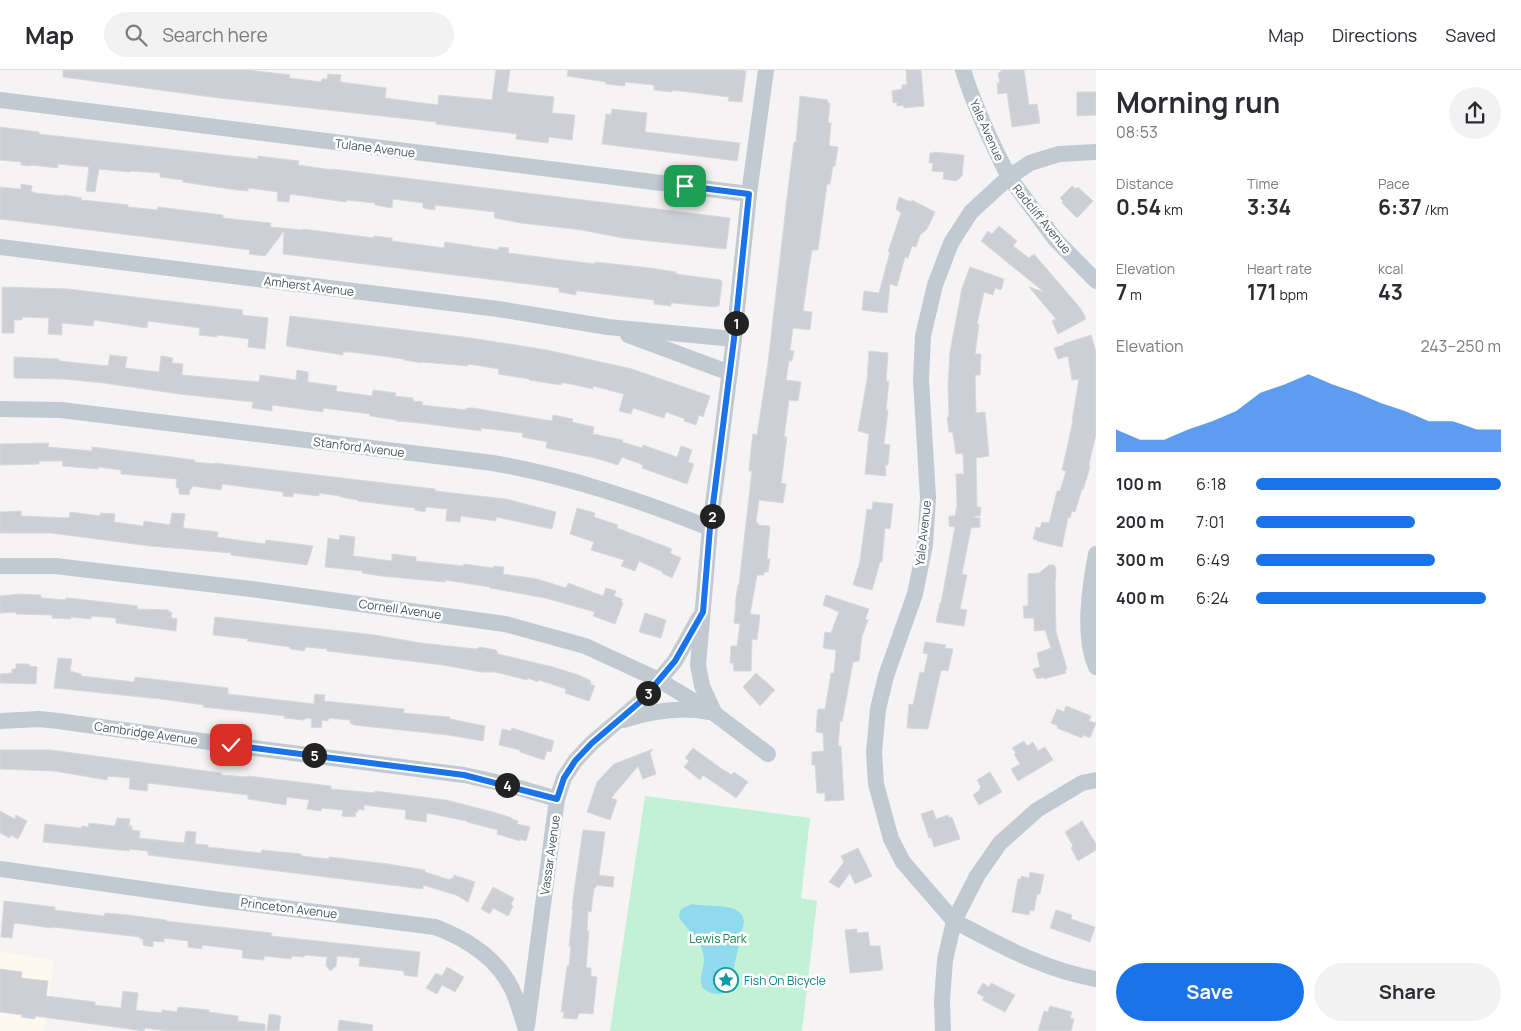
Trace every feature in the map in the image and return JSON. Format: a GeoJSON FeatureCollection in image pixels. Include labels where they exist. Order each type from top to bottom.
{"type":"FeatureCollection","features":[{"type":"Feature","properties":{"kind":"street"},"geometry":{"type":"LineString","coordinates":[[715,714],[702,686],[698,665],[710,528],[734,339],[749,194],[766,70]]}},
{"type":"Feature","properties":{"kind":"street","name":"Yale Avenue"},"geometry":{"type":"LineString","coordinates":[[954,921],[903,862],[891,839],[876,784],[874,752],[878,709],[886,676],[915,594],[925,545],[928,498],[921,380],[923,336],[935,285],[951,243],[971,212],[1009,177],[974,105],[963,70]]}},
{"type":"Feature","properties":{"kind":"street","name":"Tulane Avenue"},"geometry":{"type":"LineString","coordinates":[[0,100],[749,194]]}},
{"type":"Feature","properties":{"kind":"street"},"geometry":{"type":"LineString","coordinates":[[1009,177],[1030,163],[1060,154],[1096,152]]}},
{"type":"Feature","properties":{"kind":"street","name":"Radcliff Avenue"},"geometry":{"type":"LineString","coordinates":[[1009,177],[1055,240],[1096,281]]}},
{"type":"Feature","properties":{"kind":"street","name":"Amherst Avenue"},"geometry":{"type":"LineString","coordinates":[[3,249],[488,308],[608,327],[734,339]]}},
{"type":"Feature","properties":{"kind":"street","name":"Amherst Avenue"},"geometry":{"type":"LineString","coordinates":[[608,327],[730,373]]}},
{"type":"Feature","properties":{"kind":"street","name":"Stanford Avenue"},"geometry":{"type":"LineString","coordinates":[[0,409],[61,410],[493,463],[534,470],[577,481],[710,528]]}},
{"type":"Feature","properties":{"kind":"street"},"geometry":{"type":"LineString","coordinates":[[1096,554],[1090,584],[1088,625],[1093,661],[1096,667]]}},
{"type":"Feature","properties":{"kind":"street","name":"Cornell Avenue"},"geometry":{"type":"LineString","coordinates":[[0,566],[65,567],[251,589],[505,624],[585,646],[659,680],[715,714],[768,754]]}},
{"type":"Feature","properties":{"kind":"street","name":"Vassar Avenue"},"geometry":{"type":"LineString","coordinates":[[526,1030],[557,799],[564,778],[575,761],[592,743],[640,702],[675,661],[703,612]]}},
{"type":"Feature","properties":{"kind":"street"},"geometry":{"type":"LineString","coordinates":[[618,721],[642,714],[666,712],[700,710],[715,714]]}},
{"type":"Feature","properties":{"kind":"street","name":"Cambridge Avenue"},"geometry":{"type":"LineString","coordinates":[[0,721],[39,719],[58,721],[423,769],[464,775],[557,799]]}},
{"type":"Feature","properties":{"kind":"street"},"geometry":{"type":"LineString","coordinates":[[943,1031],[942,1000],[945,960],[954,921],[977,876],[1000,843],[1037,810],[1082,784],[1096,780]]}},
{"type":"Feature","properties":{"kind":"street","name":"Princeton Avenue"},"geometry":{"type":"LineString","coordinates":[[0,869],[213,899],[435,927],[456,935],[478,949],[495,965],[512,989],[526,1030]]}},
{"type":"Feature","properties":{"kind":"street"},"geometry":{"type":"LineString","coordinates":[[954,921],[1023,957],[1072,975],[1096,979]]}},
{"type":"Feature","properties":{"kind":"shaded area"},"geometry":{"type":"Polygon","coordinates":[[[0,952],[54,960],[44,1031],[0,1031],[0,952]]]}},
{"type":"Feature","properties":{"kind":"green space","name":"Lewis Park"},"geometry":{"type":"Polygon","coordinates":[[[645,796],[810,818],[801,898],[817,901],[802,1031],[610,1031],[645,796]]]}},
{"type":"Feature","properties":{"kind":"water"},"geometry":{"type":"Polygon","coordinates":[[[693,904],[731,908],[742,915],[744,922],[734,967],[733,988],[721,994],[709,992],[702,987],[703,952],[698,941],[679,917],[681,910],[693,904]]]}},
{"type":"Feature","properties":{"kind":"building"},"geometry":{"type":"Polygon","coordinates":[[[63,70],[248,70],[290,75],[289,78],[321,82],[322,79],[327,79],[328,74],[341,75],[340,82],[386,88],[385,98],[438,105],[439,95],[492,100],[496,70],[510,70],[507,92],[554,97],[552,113],[575,115],[572,140],[549,137],[548,143],[516,139],[517,134],[436,124],[436,122],[219,98],[63,77],[63,70]]]}},
{"type":"Feature","properties":{"kind":"building"},"geometry":{"type":"Polygon","coordinates":[[[568,70],[746,71],[742,102],[728,101],[729,97],[672,90],[672,92],[654,90],[654,85],[625,82],[625,86],[606,84],[606,82],[567,76],[568,70]]]}},
{"type":"Feature","properties":{"kind":"building"},"geometry":{"type":"Polygon","coordinates":[[[906,70],[921,70],[924,106],[904,108],[904,105],[897,106],[897,102],[893,103],[892,91],[902,89],[902,85],[907,85],[906,70]]]}},
{"type":"Feature","properties":{"kind":"building"},"geometry":{"type":"Polygon","coordinates":[[[1001,70],[1024,70],[1029,105],[1037,104],[1040,123],[1012,127],[1007,93],[998,94],[997,83],[1000,83],[998,73],[1001,70]]]}},
{"type":"Feature","properties":{"kind":"building"},"geometry":{"type":"Polygon","coordinates":[[[1077,92],[1096,92],[1096,115],[1077,116],[1077,92]]]}},
{"type":"Feature","properties":{"kind":"building"},"geometry":{"type":"Polygon","coordinates":[[[800,96],[828,100],[827,103],[830,103],[828,123],[831,123],[829,146],[838,147],[830,184],[827,184],[818,250],[812,250],[809,268],[803,311],[812,312],[810,330],[793,328],[790,350],[794,351],[792,361],[789,361],[786,380],[801,382],[798,401],[789,400],[784,437],[787,437],[781,483],[786,484],[783,503],[759,500],[756,522],[758,525],[770,526],[767,559],[770,559],[768,572],[764,572],[764,575],[757,575],[750,614],[760,615],[757,640],[752,639],[751,671],[734,671],[733,663],[730,663],[731,646],[737,646],[740,624],[734,623],[735,604],[739,585],[752,471],[749,471],[751,449],[753,434],[757,435],[768,363],[788,189],[794,142],[796,142],[800,96]]]}},
{"type":"Feature","properties":{"kind":"building"},"geometry":{"type":"Polygon","coordinates":[[[612,109],[647,113],[645,132],[740,143],[737,161],[602,144],[606,114],[611,115],[612,109]]]}},
{"type":"Feature","properties":{"kind":"building"},"geometry":{"type":"Polygon","coordinates":[[[0,127],[39,132],[39,134],[258,159],[258,156],[299,161],[298,165],[332,170],[730,218],[726,249],[623,238],[582,230],[521,223],[494,218],[495,212],[435,205],[435,210],[423,208],[423,203],[393,199],[392,208],[375,205],[375,203],[346,200],[346,202],[290,194],[289,202],[277,201],[278,192],[248,188],[248,191],[237,190],[183,182],[183,180],[160,177],[160,173],[99,169],[95,192],[86,191],[89,167],[58,164],[58,168],[31,166],[21,165],[21,162],[0,160],[0,127]]]}},
{"type":"Feature","properties":{"kind":"building"},"geometry":{"type":"Polygon","coordinates":[[[930,153],[964,155],[962,176],[956,181],[943,179],[944,172],[932,171],[933,163],[929,163],[930,153]]]}},
{"type":"Feature","properties":{"kind":"building"},"geometry":{"type":"Polygon","coordinates":[[[21,184],[32,186],[31,191],[35,193],[64,195],[82,198],[81,200],[128,205],[128,207],[157,210],[158,207],[223,215],[223,218],[271,223],[270,227],[374,238],[374,236],[392,238],[392,241],[444,248],[445,242],[498,250],[499,247],[509,248],[508,253],[676,272],[676,274],[721,280],[719,306],[671,303],[671,306],[654,304],[654,300],[578,291],[576,291],[576,295],[559,292],[559,288],[283,254],[284,231],[265,256],[249,254],[250,250],[0,219],[0,187],[21,189],[21,184]]]}},
{"type":"Feature","properties":{"kind":"building"},"geometry":{"type":"Polygon","coordinates":[[[1072,186],[1076,189],[1078,187],[1093,201],[1077,218],[1062,203],[1063,201],[1060,198],[1072,186]]]}},
{"type":"Feature","properties":{"kind":"building"},"geometry":{"type":"Polygon","coordinates":[[[899,197],[911,202],[912,200],[935,212],[927,229],[920,235],[916,247],[912,246],[908,258],[905,257],[897,286],[890,284],[887,313],[862,310],[864,291],[879,293],[890,252],[888,252],[901,213],[896,209],[899,197]]]}},
{"type":"Feature","properties":{"kind":"building"},"geometry":{"type":"Polygon","coordinates":[[[999,226],[1017,241],[1013,246],[1029,258],[1034,254],[1081,309],[1086,319],[1058,334],[1052,321],[1056,319],[1029,287],[1044,292],[981,241],[988,231],[992,234],[999,226]]]}},
{"type":"Feature","properties":{"kind":"building"},"geometry":{"type":"Polygon","coordinates":[[[970,267],[1004,279],[1001,290],[995,288],[993,295],[984,292],[977,324],[979,324],[975,354],[981,354],[980,375],[975,375],[976,413],[985,412],[989,456],[976,458],[977,507],[981,507],[980,516],[975,516],[975,518],[980,518],[980,527],[971,528],[962,574],[967,575],[960,609],[967,610],[964,626],[936,622],[955,527],[949,526],[949,516],[955,516],[957,505],[956,474],[964,474],[963,453],[956,454],[953,434],[949,432],[947,417],[949,417],[950,352],[962,288],[970,267]]]}},
{"type":"Feature","properties":{"kind":"building"},"geometry":{"type":"Polygon","coordinates":[[[2,287],[68,289],[243,310],[242,315],[268,318],[265,349],[248,347],[249,339],[199,335],[200,328],[148,321],[147,328],[94,320],[93,326],[62,323],[62,335],[48,334],[49,318],[22,317],[22,320],[14,320],[14,333],[2,333],[2,287]]]}},
{"type":"Feature","properties":{"kind":"building"},"geometry":{"type":"Polygon","coordinates":[[[290,316],[471,338],[547,350],[632,369],[710,396],[703,417],[699,415],[696,425],[666,412],[664,418],[633,408],[631,414],[619,411],[624,394],[593,386],[593,389],[566,383],[561,383],[561,385],[529,380],[498,374],[499,369],[468,364],[468,366],[422,363],[351,352],[343,352],[343,355],[286,346],[290,316]]]}},
{"type":"Feature","properties":{"kind":"building"},"geometry":{"type":"Polygon","coordinates":[[[1091,335],[1096,352],[1096,434],[1089,464],[1090,467],[1075,512],[1072,511],[1070,518],[1068,517],[1062,547],[1033,539],[1036,527],[1040,528],[1042,522],[1049,523],[1057,491],[1060,491],[1066,471],[1062,470],[1073,421],[1079,379],[1072,380],[1068,356],[1058,359],[1054,348],[1091,335]]]}},
{"type":"Feature","properties":{"kind":"building"},"geometry":{"type":"Polygon","coordinates":[[[869,351],[888,353],[886,381],[889,381],[886,410],[888,410],[884,444],[890,445],[888,465],[885,465],[886,476],[865,474],[869,434],[858,431],[867,380],[869,351]]]}},
{"type":"Feature","properties":{"kind":"building"},"geometry":{"type":"Polygon","coordinates":[[[110,355],[127,357],[125,368],[159,372],[161,356],[173,358],[172,363],[183,364],[182,375],[259,382],[260,375],[296,380],[297,370],[308,372],[308,382],[337,386],[336,391],[372,396],[373,390],[396,393],[395,396],[413,398],[413,401],[423,402],[422,405],[466,410],[466,408],[473,408],[552,421],[553,415],[573,419],[572,422],[594,427],[593,434],[623,440],[622,442],[642,448],[643,445],[677,457],[681,446],[692,450],[688,462],[694,464],[687,484],[642,468],[643,465],[622,457],[618,465],[595,458],[546,448],[547,442],[522,437],[523,433],[481,428],[481,431],[396,421],[370,416],[370,414],[323,408],[323,412],[272,405],[272,411],[252,408],[253,402],[104,383],[64,379],[14,378],[14,357],[59,359],[59,361],[108,366],[110,355]]]}},
{"type":"Feature","properties":{"kind":"building"},"geometry":{"type":"Polygon","coordinates":[[[49,443],[48,447],[92,451],[92,447],[195,460],[194,462],[435,489],[435,491],[506,499],[556,512],[552,529],[496,517],[496,521],[461,516],[460,522],[446,521],[447,509],[426,507],[425,512],[415,510],[415,508],[358,501],[319,493],[319,496],[293,493],[293,497],[283,496],[283,492],[222,484],[221,490],[192,486],[189,495],[179,494],[179,488],[176,487],[177,479],[121,474],[121,470],[62,466],[63,461],[39,461],[39,464],[0,465],[0,444],[49,443]]]}},
{"type":"Feature","properties":{"kind":"building"},"geometry":{"type":"Polygon","coordinates":[[[873,502],[893,504],[890,529],[885,528],[882,562],[880,562],[872,590],[853,585],[860,561],[867,509],[872,510],[873,502]]]}},
{"type":"Feature","properties":{"kind":"building"},"geometry":{"type":"Polygon","coordinates":[[[577,508],[595,513],[594,517],[618,525],[617,528],[672,549],[670,553],[681,558],[672,578],[639,561],[635,571],[621,566],[624,560],[591,550],[594,542],[570,534],[577,508]]]}},
{"type":"Feature","properties":{"kind":"building"},"geometry":{"type":"Polygon","coordinates":[[[21,511],[21,516],[69,518],[70,512],[100,516],[100,513],[115,514],[114,522],[143,526],[144,521],[170,525],[172,513],[185,514],[183,528],[218,532],[217,537],[265,544],[266,540],[313,546],[307,565],[231,555],[231,553],[150,546],[51,533],[0,533],[0,512],[21,511]]]}},
{"type":"Feature","properties":{"kind":"building"},"geometry":{"type":"Polygon","coordinates":[[[340,535],[355,537],[353,556],[392,561],[392,554],[416,557],[416,561],[463,566],[464,564],[493,568],[494,566],[504,567],[503,574],[537,579],[566,588],[568,583],[603,596],[606,588],[616,591],[614,596],[622,599],[621,602],[623,603],[615,624],[593,616],[595,612],[545,598],[490,587],[445,580],[445,582],[381,576],[362,573],[362,571],[325,567],[328,538],[339,540],[340,535]]]}},
{"type":"Feature","properties":{"kind":"building"},"geometry":{"type":"Polygon","coordinates":[[[1049,565],[1054,565],[1056,569],[1056,632],[1067,669],[1065,670],[1066,673],[1037,679],[1033,669],[1040,667],[1037,653],[1051,648],[1045,630],[1034,631],[1034,618],[1024,618],[1023,606],[1028,606],[1028,574],[1039,573],[1049,565]]]}},
{"type":"Feature","properties":{"kind":"building"},"geometry":{"type":"Polygon","coordinates":[[[19,594],[41,595],[41,598],[66,600],[66,598],[138,606],[137,609],[169,610],[169,612],[172,612],[171,618],[177,619],[176,631],[116,623],[116,618],[91,616],[91,619],[71,617],[71,619],[52,618],[52,615],[16,614],[16,612],[0,613],[0,596],[19,594]]]}},
{"type":"Feature","properties":{"kind":"building"},"geometry":{"type":"Polygon","coordinates":[[[826,595],[869,609],[865,619],[868,620],[862,636],[859,661],[853,662],[842,722],[840,721],[838,746],[841,746],[844,800],[825,801],[825,793],[817,793],[815,765],[812,765],[812,752],[824,751],[823,733],[816,732],[817,716],[818,709],[825,709],[831,673],[834,673],[836,650],[823,648],[825,632],[831,633],[839,612],[823,605],[826,595]]]}},
{"type":"Feature","properties":{"kind":"building"},"geometry":{"type":"Polygon","coordinates":[[[645,613],[666,620],[661,638],[639,632],[645,613]]]}},
{"type":"Feature","properties":{"kind":"building"},"geometry":{"type":"Polygon","coordinates":[[[215,617],[375,635],[421,643],[476,649],[480,647],[496,650],[498,654],[553,667],[581,676],[591,681],[590,684],[595,686],[589,701],[565,693],[566,689],[539,680],[538,682],[528,678],[527,680],[495,672],[481,672],[443,665],[327,651],[327,649],[306,647],[304,651],[290,649],[290,647],[247,641],[248,639],[213,635],[215,617]]]}},
{"type":"Feature","properties":{"kind":"building"},"geometry":{"type":"Polygon","coordinates":[[[925,642],[946,645],[945,648],[953,649],[948,671],[941,670],[928,729],[907,728],[909,704],[913,705],[920,672],[924,673],[928,654],[923,653],[925,642]]]}},
{"type":"Feature","properties":{"kind":"building"},"geometry":{"type":"Polygon","coordinates":[[[58,658],[72,659],[70,671],[81,674],[81,676],[134,682],[135,677],[228,688],[228,694],[314,704],[315,694],[325,695],[324,701],[404,709],[403,713],[450,717],[450,719],[485,726],[483,741],[448,735],[354,725],[350,723],[350,720],[329,718],[328,721],[322,720],[321,728],[311,727],[312,719],[306,718],[304,720],[284,718],[285,716],[203,707],[204,705],[161,699],[54,688],[58,658]]]}},
{"type":"Feature","properties":{"kind":"building"},"geometry":{"type":"Polygon","coordinates":[[[16,664],[29,664],[29,666],[37,667],[36,684],[0,683],[0,674],[12,673],[12,669],[16,669],[16,664]]]}},
{"type":"Feature","properties":{"kind":"building"},"geometry":{"type":"Polygon","coordinates":[[[756,673],[775,690],[760,706],[743,687],[756,673]]]}},
{"type":"Feature","properties":{"kind":"building"},"geometry":{"type":"Polygon","coordinates":[[[1066,706],[1091,716],[1089,721],[1096,723],[1090,738],[1083,735],[1082,738],[1057,728],[1058,726],[1051,723],[1057,709],[1064,712],[1066,706]]]}},
{"type":"Feature","properties":{"kind":"building"},"geometry":{"type":"Polygon","coordinates":[[[512,728],[554,741],[551,752],[547,751],[544,760],[520,752],[520,750],[499,745],[502,729],[511,731],[512,728]]]}},
{"type":"Feature","properties":{"kind":"building"},"geometry":{"type":"Polygon","coordinates":[[[1024,741],[1027,746],[1033,742],[1038,751],[1045,747],[1053,760],[1018,781],[1011,769],[1020,764],[1012,748],[1024,741]]]}},
{"type":"Feature","properties":{"kind":"building"},"geometry":{"type":"Polygon","coordinates":[[[693,748],[722,769],[732,775],[734,772],[748,782],[736,798],[703,775],[700,780],[684,767],[689,761],[685,758],[693,748]]]}},
{"type":"Feature","properties":{"kind":"building"},"geometry":{"type":"Polygon","coordinates":[[[653,749],[650,753],[656,774],[643,779],[638,766],[611,798],[617,800],[610,820],[587,812],[597,782],[614,764],[653,749]]]}},
{"type":"Feature","properties":{"kind":"building"},"geometry":{"type":"Polygon","coordinates":[[[0,750],[51,750],[221,773],[221,775],[248,776],[331,786],[331,789],[375,793],[375,791],[446,800],[512,818],[518,821],[517,824],[530,827],[526,841],[520,839],[520,841],[497,834],[498,830],[467,821],[427,813],[426,822],[405,819],[406,810],[364,805],[364,810],[358,809],[355,817],[342,816],[343,810],[322,808],[321,811],[307,809],[309,800],[287,797],[286,805],[248,799],[248,795],[148,783],[147,791],[129,789],[130,778],[108,776],[107,780],[54,771],[0,769],[0,750]]]}},
{"type":"Feature","properties":{"kind":"building"},"geometry":{"type":"Polygon","coordinates":[[[990,772],[1002,792],[979,805],[973,795],[981,787],[977,780],[990,772]]]}},
{"type":"Feature","properties":{"kind":"building"},"geometry":{"type":"Polygon","coordinates":[[[933,810],[936,819],[948,815],[949,818],[952,817],[960,839],[934,847],[921,814],[933,810]]]}},
{"type":"Feature","properties":{"kind":"building"},"geometry":{"type":"Polygon","coordinates":[[[0,811],[15,819],[16,815],[27,821],[18,839],[11,835],[10,838],[0,833],[0,811]]]}},
{"type":"Feature","properties":{"kind":"building"},"geometry":{"type":"Polygon","coordinates":[[[117,818],[130,819],[129,826],[132,826],[132,830],[140,831],[139,838],[184,843],[186,831],[196,832],[195,844],[208,845],[208,847],[261,853],[262,850],[301,854],[301,856],[329,859],[329,857],[388,864],[425,870],[425,872],[450,880],[451,878],[453,879],[454,875],[475,882],[468,902],[456,895],[423,885],[423,889],[148,855],[148,851],[129,849],[129,851],[43,842],[45,824],[81,828],[82,826],[88,827],[89,823],[115,826],[117,818]]]}},
{"type":"Feature","properties":{"kind":"building"},"geometry":{"type":"Polygon","coordinates":[[[1082,821],[1096,844],[1096,850],[1078,861],[1071,848],[1073,846],[1065,832],[1082,821]]]}},
{"type":"Feature","properties":{"kind":"building"},"geometry":{"type":"Polygon","coordinates":[[[583,830],[605,832],[599,875],[614,877],[613,887],[596,885],[591,912],[588,911],[587,931],[589,931],[586,968],[591,968],[591,976],[597,977],[593,1014],[579,1013],[577,1019],[563,1018],[564,1012],[561,1012],[567,966],[569,966],[572,909],[583,830]]]}},
{"type":"Feature","properties":{"kind":"building"},"geometry":{"type":"Polygon","coordinates":[[[858,848],[872,876],[855,884],[850,873],[839,888],[829,882],[844,862],[841,856],[858,848]]]}},
{"type":"Feature","properties":{"kind":"building"},"geometry":{"type":"Polygon","coordinates":[[[1030,872],[1044,875],[1040,894],[1037,894],[1034,911],[1030,910],[1029,915],[1012,912],[1018,879],[1021,879],[1021,876],[1029,878],[1030,872]]]}},
{"type":"Feature","properties":{"kind":"building"},"geometry":{"type":"Polygon","coordinates":[[[493,887],[514,898],[511,904],[513,906],[508,916],[493,908],[490,914],[481,909],[493,887]]]}},
{"type":"Feature","properties":{"kind":"building"},"geometry":{"type":"Polygon","coordinates":[[[4,901],[55,907],[55,910],[104,916],[105,913],[128,915],[272,933],[271,936],[420,952],[417,977],[404,975],[404,971],[359,966],[360,958],[337,956],[336,966],[330,971],[326,965],[327,957],[305,955],[304,957],[292,956],[291,959],[264,956],[264,960],[242,958],[243,950],[202,945],[202,949],[188,947],[188,941],[164,938],[164,942],[153,941],[153,947],[143,945],[143,939],[140,939],[140,937],[14,923],[12,938],[1,937],[4,901]]]}},
{"type":"Feature","properties":{"kind":"building"},"geometry":{"type":"Polygon","coordinates":[[[1056,910],[1072,915],[1071,919],[1095,927],[1090,942],[1050,928],[1056,910]]]}},
{"type":"Feature","properties":{"kind":"building"},"geometry":{"type":"Polygon","coordinates":[[[857,929],[857,933],[868,932],[870,946],[880,946],[883,970],[850,973],[845,930],[857,929]]]}},
{"type":"Feature","properties":{"kind":"building"},"geometry":{"type":"Polygon","coordinates":[[[447,967],[464,977],[455,992],[442,985],[437,994],[426,988],[436,973],[442,976],[447,967]]]}},
{"type":"Feature","properties":{"kind":"building"},"geometry":{"type":"Polygon","coordinates":[[[0,969],[22,972],[21,978],[48,981],[46,996],[95,1002],[95,1005],[121,1008],[123,991],[138,993],[136,1010],[162,1013],[162,1010],[177,1012],[178,1007],[209,1010],[209,1012],[238,1016],[238,1021],[265,1024],[265,1031],[168,1031],[145,1028],[144,1031],[35,1016],[35,1019],[21,1017],[22,1015],[0,1012],[0,969]]]}},
{"type":"Feature","properties":{"kind":"building"},"geometry":{"type":"Polygon","coordinates":[[[983,983],[989,987],[991,983],[1015,995],[1005,1012],[982,1000],[984,997],[977,993],[983,983]]]}},
{"type":"Feature","properties":{"kind":"building"},"geometry":{"type":"Polygon","coordinates":[[[1050,1006],[1072,1012],[1070,1018],[1074,1019],[1071,1031],[1038,1031],[1044,1011],[1048,1012],[1050,1006]]]}},
{"type":"Feature","properties":{"kind":"building"},"geometry":{"type":"Polygon","coordinates":[[[269,1014],[281,1016],[279,1031],[267,1031],[269,1014]]]}},
{"type":"Feature","properties":{"kind":"building"},"geometry":{"type":"Polygon","coordinates":[[[339,1020],[373,1025],[372,1031],[338,1031],[339,1020]]]}},
{"type":"Feature","properties":{"kind":"place","name":"Fish On Bicycle"},"geometry":{"type":"Point","coordinates":[726,980]}},
{"type":"Feature","properties":{"kind":"route"},"geometry":{"type":"LineString","coordinates":[[231,745],[464,775],[509,785],[557,799],[564,778],[575,761],[592,743],[640,702],[675,661],[703,612],[710,528],[734,339],[749,194],[685,186]]}}]}
